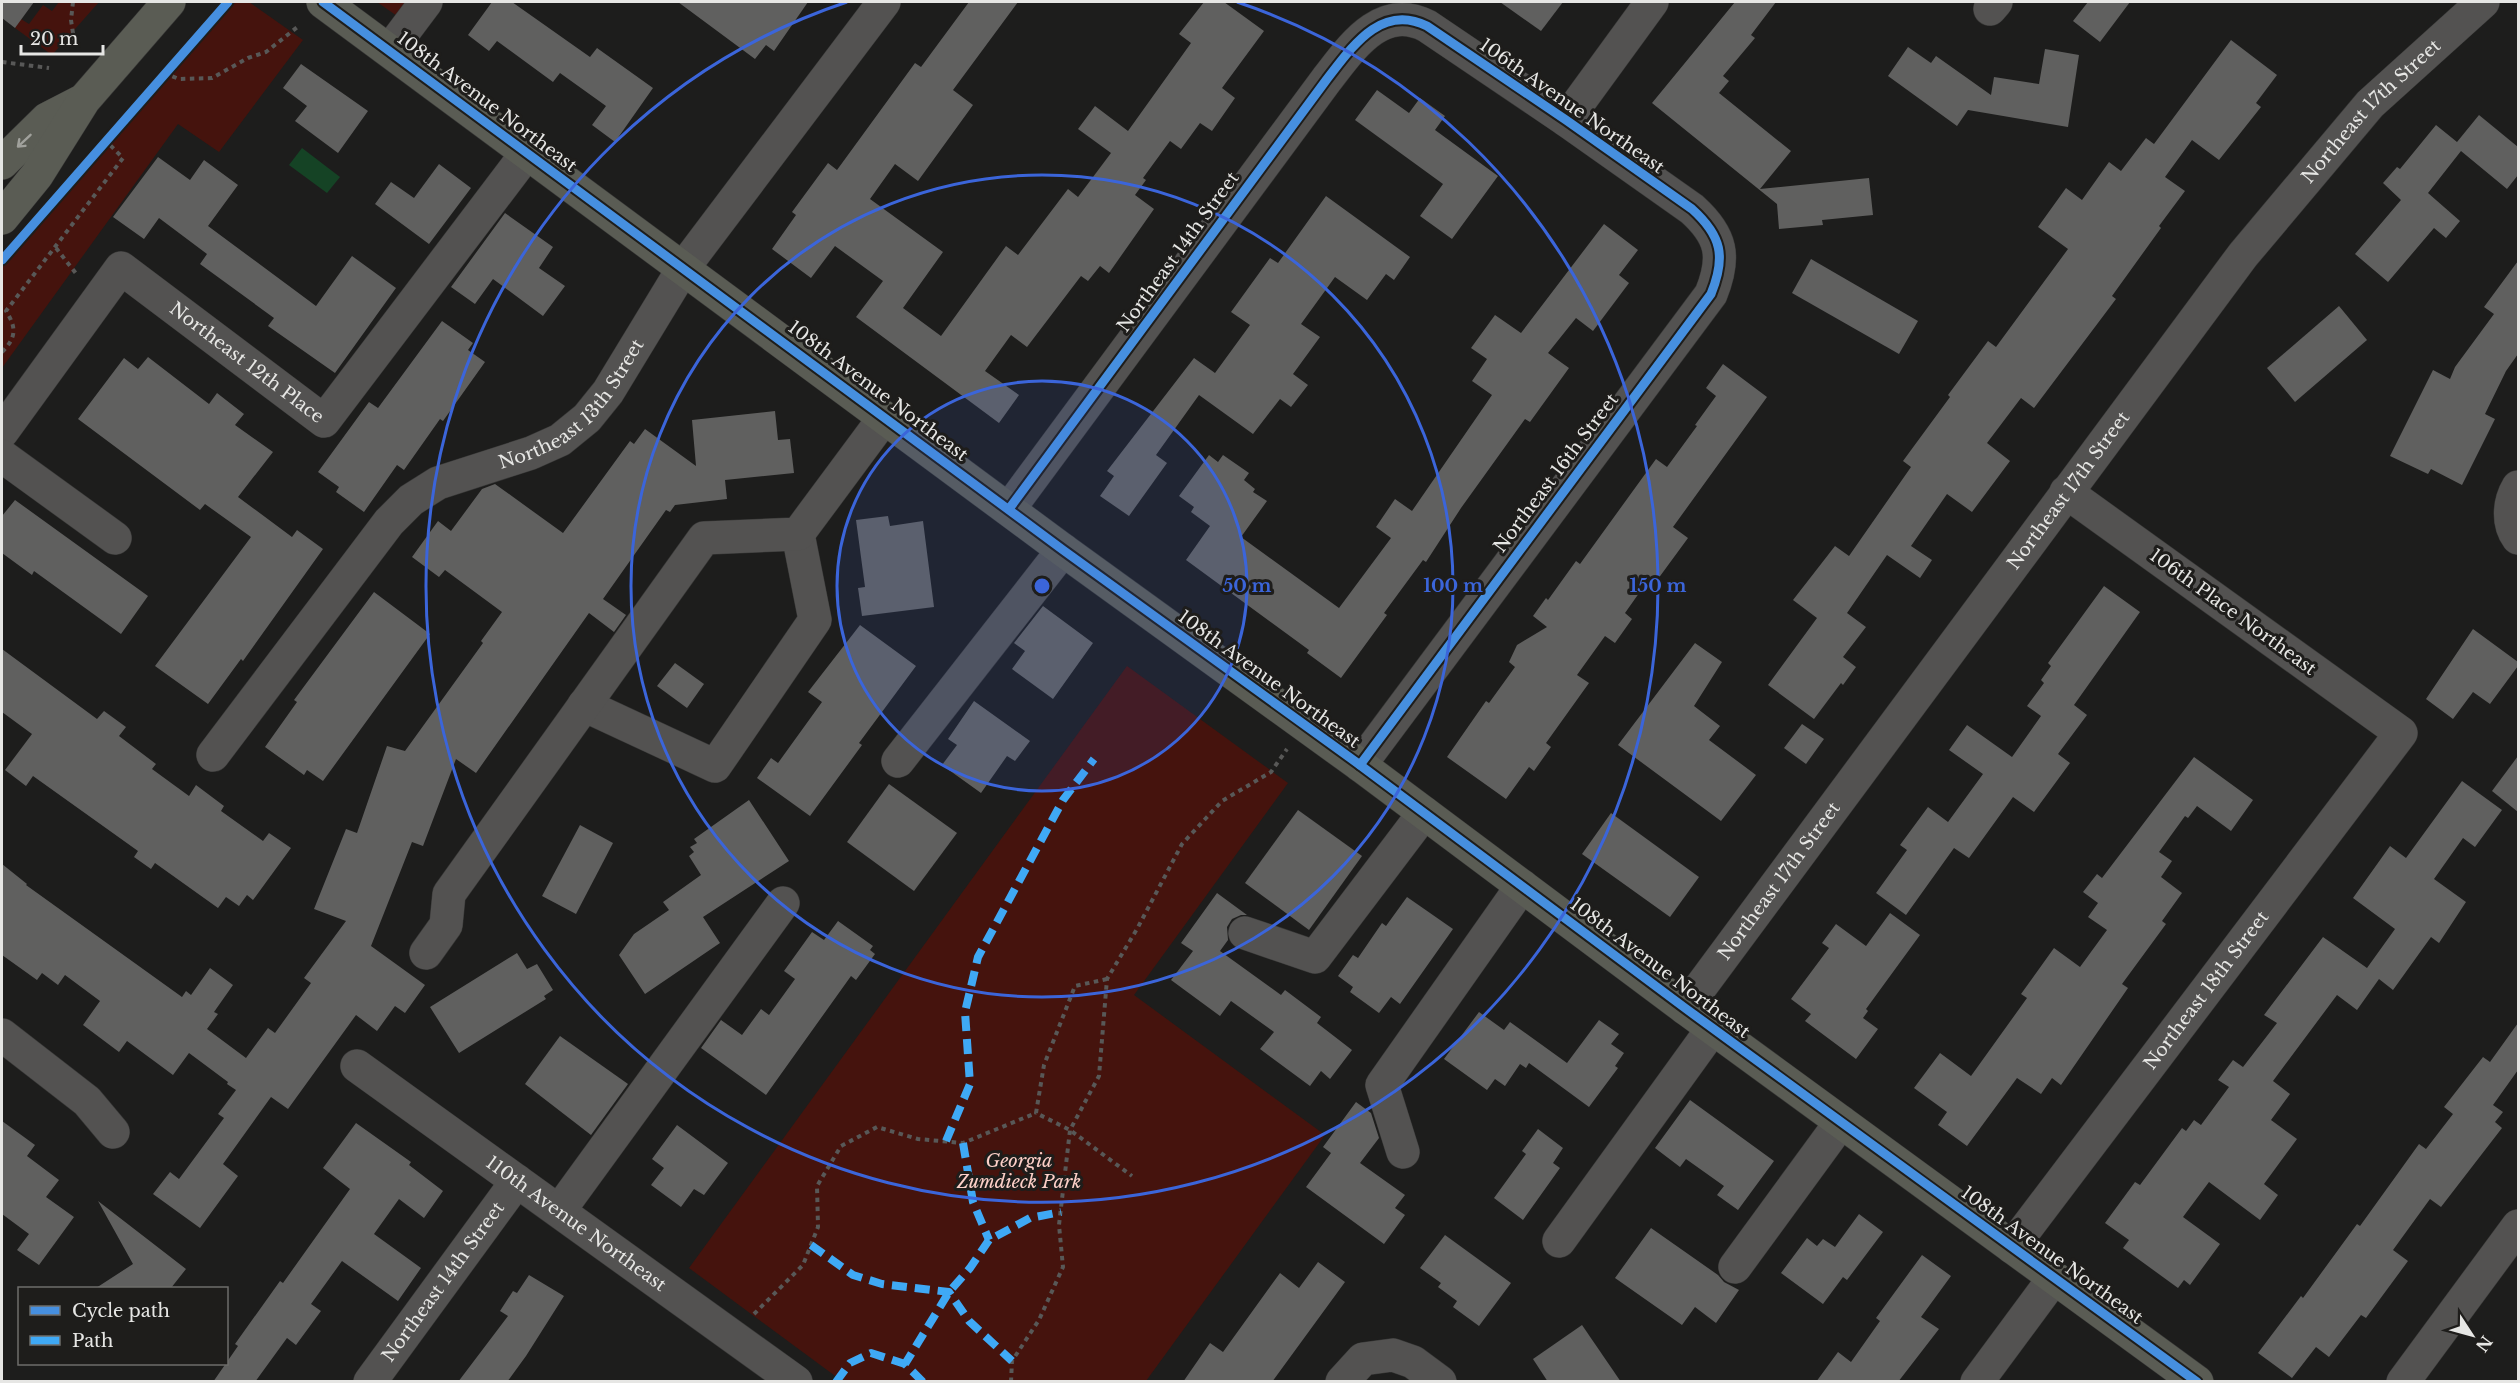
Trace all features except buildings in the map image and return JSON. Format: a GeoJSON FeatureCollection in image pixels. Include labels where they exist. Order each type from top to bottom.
{"type":"FeatureCollection","features":[{"type":"Feature","properties":{"kind":"main road"},"geometry":{"type":"LineString","coordinates":[[2,218],[37,175],[84,99],[169,2]]}},
{"type":"Feature","properties":{"kind":"main road","name":"108th Avenue Northeast"},"geometry":{"type":"LineString","coordinates":[[323,2],[684,267],[1063,550],[1360,765],[1685,1008],[2197,1382]]}},
{"type":"Feature","properties":{"kind":"main road"},"geometry":{"type":"LineString","coordinates":[[2,163],[47,119],[84,99]]}},
{"type":"Feature","properties":{"kind":"street"},"geometry":{"type":"LineString","coordinates":[[390,50],[426,2]]}},
{"type":"Feature","properties":{"kind":"street","name":"Northeast 13th Street"},"geometry":{"type":"LineString","coordinates":[[213,755],[389,522],[411,500],[438,483],[504,463],[560,440],[587,418],[608,392],[684,267],[884,2]]}},
{"type":"Feature","properties":{"kind":"street"},"geometry":{"type":"LineString","coordinates":[[1566,120],[1652,2]]}},
{"type":"Feature","properties":{"kind":"street","name":"Northeast 17th Street"},"geometry":{"type":"LineString","coordinates":[[1685,1008],[2243,255],[2306,177],[2370,104],[2483,2]]}},
{"type":"Feature","properties":{"kind":"street","name":"106th Avenue Northeast"},"geometry":{"type":"LineString","coordinates":[[1383,23],[1414,20],[1426,26],[1566,120],[1692,210],[1707,223],[1720,252]]}},
{"type":"Feature","properties":{"kind":"street","name":"Northeast 14th Street"},"geometry":{"type":"LineString","coordinates":[[1009,509],[1326,79],[1352,47],[1369,31],[1383,23]]}},
{"type":"Feature","properties":{"kind":"street","name":"Northeast 12th Place"},"geometry":{"type":"LineString","coordinates":[[2,432],[121,268],[324,421],[527,153]]}},
{"type":"Feature","properties":{"kind":"street","name":"Northeast 16th Street"},"geometry":{"type":"LineString","coordinates":[[1360,765],[1711,294],[1719,274],[1720,252]]}},
{"type":"Feature","properties":{"kind":"street"},"geometry":{"type":"LineString","coordinates":[[584,705],[715,766],[815,620],[798,534],[884,418]]}},
{"type":"Feature","properties":{"kind":"street"},"geometry":{"type":"LineString","coordinates":[[2,456],[115,538]]}},
{"type":"Feature","properties":{"kind":"street"},"geometry":{"type":"LineString","coordinates":[[2518,487],[2511,502],[2511,519],[2518,538]]}},
{"type":"Feature","properties":{"kind":"street","name":"106th Place Northeast"},"geometry":{"type":"LineString","coordinates":[[2066,492],[2401,733]]}},
{"type":"Feature","properties":{"kind":"street"},"geometry":{"type":"LineString","coordinates":[[426,953],[446,925],[449,894],[704,538],[798,534]]}},
{"type":"Feature","properties":{"kind":"street"},"geometry":{"type":"LineString","coordinates":[[897,761],[1063,550]]}},
{"type":"Feature","properties":{"kind":"street","name":"Northeast 18th Street"},"geometry":{"type":"LineString","coordinates":[[2013,1247],[2401,733]]}},
{"type":"Feature","properties":{"kind":"street"},"geometry":{"type":"LineString","coordinates":[[1245,933],[1315,957],[1424,813]]}},
{"type":"Feature","properties":{"kind":"street"},"geometry":{"type":"LineString","coordinates":[[1403,1152],[1382,1085],[1522,886]]}},
{"type":"Feature","properties":{"kind":"street"},"geometry":{"type":"LineString","coordinates":[[559,1211],[783,903]]}},
{"type":"Feature","properties":{"kind":"street"},"geometry":{"type":"LineString","coordinates":[[1559,1240],[1713,1028]]}},
{"type":"Feature","properties":{"kind":"street"},"geometry":{"type":"LineString","coordinates":[[2,1035],[87,1101],[113,1132]]}},
{"type":"Feature","properties":{"kind":"street","name":"110th Avenue Northeast"},"geometry":{"type":"LineString","coordinates":[[357,1066],[796,1382]]}},
{"type":"Feature","properties":{"kind":"street"},"geometry":{"type":"LineString","coordinates":[[1735,1267],[1841,1122]]}},
{"type":"Feature","properties":{"kind":"street","name":"Northeast 14th Street"},"geometry":{"type":"LineString","coordinates":[[370,1382],[517,1181]]}},
{"type":"Feature","properties":{"kind":"street"},"geometry":{"type":"LineString","coordinates":[[2403,1382],[2518,1226]]}},
{"type":"Feature","properties":{"kind":"street"},"geometry":{"type":"LineString","coordinates":[[1977,1382],[2054,1278]]}},
{"type":"Feature","properties":{"kind":"street"},"geometry":{"type":"LineString","coordinates":[[1353,1370],[1393,1355],[1413,1362],[1440,1382]]}},
{"type":"Feature","properties":{"kind":"path"},"geometry":{"type":"LineString","coordinates":[[73,2],[71,20],[74,40]]}},
{"type":"Feature","properties":{"kind":"path"},"geometry":{"type":"LineString","coordinates":[[164,73],[179,79],[212,78],[248,58],[266,52],[300,25]]}},
{"type":"Feature","properties":{"kind":"path"},"geometry":{"type":"LineString","coordinates":[[2,62],[49,68]]}},
{"type":"Feature","properties":{"kind":"path"},"geometry":{"type":"LineString","coordinates":[[157,81],[172,64]]}},
{"type":"Feature","properties":{"kind":"path"},"geometry":{"type":"LineString","coordinates":[[98,149],[112,132]]}},
{"type":"Feature","properties":{"kind":"path"},"geometry":{"type":"LineString","coordinates":[[2,352],[10,344],[15,333],[14,322],[6,311],[123,158],[105,140]]}},
{"type":"Feature","properties":{"kind":"path"},"geometry":{"type":"LineString","coordinates":[[1011,1382],[1012,1361],[1039,1320],[1063,1267],[1059,1225],[1070,1130],[1099,1076],[1107,978],[1137,929],[1182,844],[1222,801],[1271,772],[1293,741]]}},
{"type":"Feature","properties":{"kind":"path"},"geometry":{"type":"LineString","coordinates":[[1036,1113],[1044,1065],[1075,986],[1107,978]]}},
{"type":"Feature","properties":{"kind":"path"},"geometry":{"type":"LineString","coordinates":[[735,1338],[753,1315],[803,1265],[818,1227],[817,1186],[841,1146],[878,1127],[918,1139],[963,1143],[1036,1113],[1070,1130],[1132,1176]]}},
{"type":"Feature","properties":{"kind":"green space"},"geometry":{"type":"Polygon","coordinates":[[[59,2],[99,2],[52,55],[15,28],[21,19],[29,24],[43,5],[52,11],[59,2]]]}},
{"type":"Feature","properties":{"kind":"green space"},"geometry":{"type":"Polygon","coordinates":[[[249,2],[303,40],[219,152],[178,124],[2,368],[2,263],[224,10],[231,4],[249,2]]]}},
{"type":"Feature","properties":{"kind":"green space"},"geometry":{"type":"Polygon","coordinates":[[[377,2],[413,2],[400,18],[377,2]]]}},
{"type":"Feature","properties":{"kind":"green space","name":"Georgia Zumdieck Park"},"geometry":{"type":"Polygon","coordinates":[[[1127,666],[1288,783],[1134,995],[1325,1135],[1146,1381],[842,1381],[689,1268],[1127,666]]]}},
{"type":"Feature","properties":{"kind":"shaded area"},"geometry":{"type":"Polygon","coordinates":[[[302,148],[340,177],[327,193],[289,165],[302,148]]]}},
{"type":"Feature","properties":{"kind":"marked path"},"geometry":{"type":"LineString","coordinates":[[946,1141],[970,1084],[965,1012],[978,957],[1063,800],[1094,759]]}},
{"type":"Feature","properties":{"kind":"marked path"},"geometry":{"type":"LineString","coordinates":[[963,1143],[973,1202],[989,1240]]}},
{"type":"Feature","properties":{"kind":"marked path"},"geometry":{"type":"LineString","coordinates":[[923,1382],[905,1364],[949,1292],[970,1268],[989,1240],[1030,1218],[1061,1212]]}},
{"type":"Feature","properties":{"kind":"marked path"},"geometry":{"type":"LineString","coordinates":[[811,1245],[853,1275],[882,1284],[949,1292],[969,1321],[1012,1361]]}},
{"type":"Feature","properties":{"kind":"marked path"},"geometry":{"type":"LineString","coordinates":[[836,1382],[850,1363],[871,1353],[905,1364]]}},
{"type":"Feature","properties":{"kind":"cycle path"},"geometry":{"type":"LineString","coordinates":[[2,260],[228,2]]}},
{"type":"Feature","properties":{"kind":"cycle path"},"geometry":{"type":"LineString","coordinates":[[323,2],[1063,550],[1360,765],[1685,1008],[2197,1382]]}},
{"type":"Feature","properties":{"kind":"cycle path"},"geometry":{"type":"LineString","coordinates":[[1009,509],[1327,79],[1357,42],[1382,24],[1395,20],[1411,20],[1427,26],[1692,209],[1710,228],[1718,248],[1719,269],[1711,294],[1360,765]]}}]}
